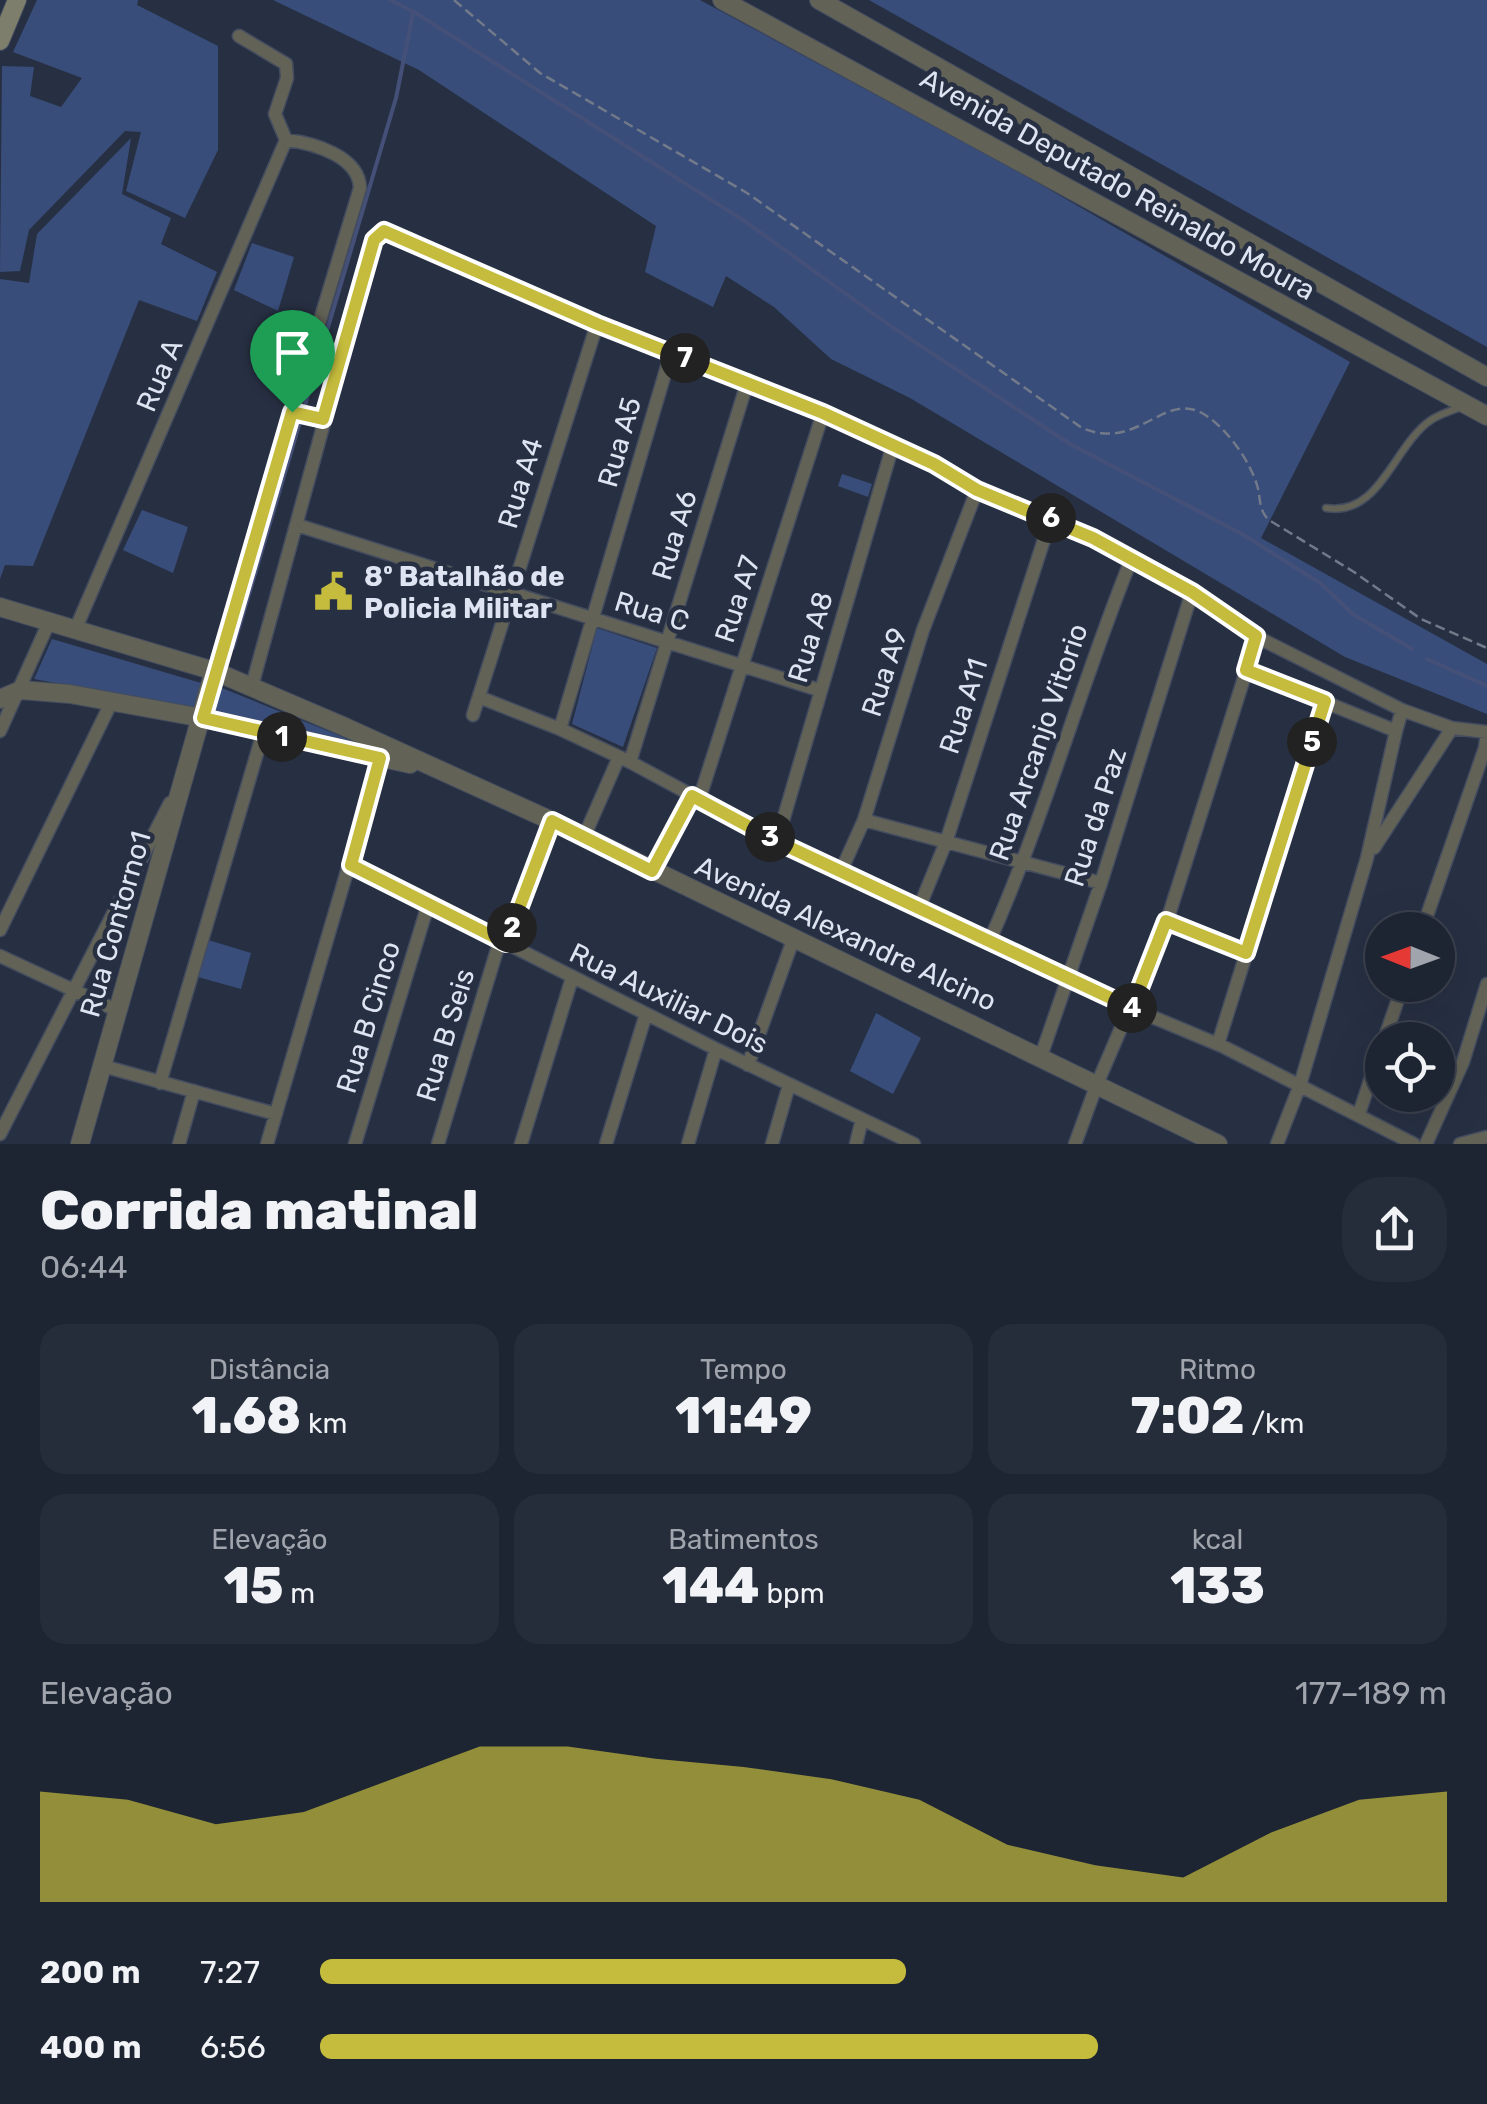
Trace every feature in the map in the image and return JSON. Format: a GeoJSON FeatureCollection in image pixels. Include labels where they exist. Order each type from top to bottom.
{"type":"FeatureCollection","features":[{"type":"Feature","properties":{"kind":"main road"},"geometry":{"type":"LineString","coordinates":[[0,41],[11,2]]}},
{"type":"Feature","properties":{"kind":"street","name":"Avenida Deputado Reinaldo Moura"},"geometry":{"type":"LineString","coordinates":[[722,0],[1487,416]]}},
{"type":"Feature","properties":{"kind":"street","name":"Avenida Deputado Reinaldo Moura"},"geometry":{"type":"LineString","coordinates":[[820,0],[1487,377]]}},
{"type":"Feature","properties":{"kind":"street"},"geometry":{"type":"LineString","coordinates":[[214,671],[360,188],[357,171],[347,162],[316,146],[286,140],[275,114],[287,78],[286,64],[239,36]]}},
{"type":"Feature","properties":{"kind":"street","name":"Rua A"},"geometry":{"type":"LineString","coordinates":[[76,628],[286,140]]}},
{"type":"Feature","properties":{"kind":"street"},"geometry":{"type":"LineString","coordinates":[[252,686],[374,240],[384,231],[597,324],[748,380],[823,413],[934,464],[977,490],[1051,518],[1192,592],[1256,636],[1402,710],[1452,728],[1487,732],[1486,748],[1428,912]]}},
{"type":"Feature","properties":{"kind":"street","name":"Rua A4"},"geometry":{"type":"LineString","coordinates":[[473,716],[597,324]]}},
{"type":"Feature","properties":{"kind":"street","name":"Rua A5"},"geometry":{"type":"LineString","coordinates":[[560,728],[671,353]]}},
{"type":"Feature","properties":{"kind":"street","name":"Rua A6"},"geometry":{"type":"LineString","coordinates":[[584,837],[625,759],[667,642],[748,380]]}},
{"type":"Feature","properties":{"kind":"street","name":"Rua A7"},"geometry":{"type":"LineString","coordinates":[[652,871],[695,798],[823,413]]}},
{"type":"Feature","properties":{"kind":"street","name":"Rua A8"},"geometry":{"type":"LineString","coordinates":[[776,841],[892,448]]}},
{"type":"Feature","properties":{"kind":"street","name":"Rua A9"},"geometry":{"type":"LineString","coordinates":[[841,871],[864,820],[923,630],[977,490]]}},
{"type":"Feature","properties":{"kind":"street","name":"Rua A11"},"geometry":{"type":"LineString","coordinates":[[920,908],[946,842],[1051,518]]}},
{"type":"Feature","properties":{"kind":"street","name":"Rua C"},"geometry":{"type":"LineString","coordinates":[[297,525],[820,690]]}},
{"type":"Feature","properties":{"kind":"street","name":"Rua Arcanjo Vitorio"},"geometry":{"type":"LineString","coordinates":[[990,940],[1024,863],[1098,641],[1131,560]]}},
{"type":"Feature","properties":{"kind":"street","name":"Rua da Paz"},"geometry":{"type":"LineString","coordinates":[[1041,1056],[1101,883],[1192,592]]}},
{"type":"Feature","properties":{"kind":"street","name":"Avenida Alexandre Alcino"},"geometry":{"type":"LineString","coordinates":[[0,607],[252,686],[382,752],[440,770],[552,821],[1216,1144]]}},
{"type":"Feature","properties":{"kind":"street"},"geometry":{"type":"LineString","coordinates":[[0,730],[50,620]]}},
{"type":"Feature","properties":{"kind":"street"},"geometry":{"type":"LineString","coordinates":[[1075,1144],[1166,921],[1256,636]]}},
{"type":"Feature","properties":{"kind":"street"},"geometry":{"type":"LineString","coordinates":[[1246,670],[1396,731]]}},
{"type":"Feature","properties":{"kind":"street","name":"Rua Contorno1"},"geometry":{"type":"LineString","coordinates":[[80,1144],[214,671]]}},
{"type":"Feature","properties":{"kind":"street"},"geometry":{"type":"LineString","coordinates":[[0,699],[20,690],[112,701],[263,733],[382,752],[267,1144]]}},
{"type":"Feature","properties":{"kind":"street"},"geometry":{"type":"LineString","coordinates":[[479,697],[560,728],[625,759],[776,841],[1132,1008],[1218,1044],[1414,1144]]}},
{"type":"Feature","properties":{"kind":"street"},"geometry":{"type":"LineString","coordinates":[[0,930],[112,701]]}},
{"type":"Feature","properties":{"kind":"street"},"geometry":{"type":"LineString","coordinates":[[1218,1044],[1325,701]]}},
{"type":"Feature","properties":{"kind":"street"},"geometry":{"type":"LineString","coordinates":[[1277,1144],[1300,1085],[1367,858],[1402,710]]}},
{"type":"Feature","properties":{"kind":"street"},"geometry":{"type":"LineString","coordinates":[[1367,858],[1452,728]]}},
{"type":"Feature","properties":{"kind":"street"},"geometry":{"type":"LineString","coordinates":[[160,1083],[263,733]]}},
{"type":"Feature","properties":{"kind":"street"},"geometry":{"type":"LineString","coordinates":[[0,1134],[186,772]]}},
{"type":"Feature","properties":{"kind":"street"},"geometry":{"type":"LineString","coordinates":[[864,820],[1101,883]]}},
{"type":"Feature","properties":{"kind":"street","name":"Rua B Seis"},"geometry":{"type":"LineString","coordinates":[[438,1144],[503,942],[552,821]]}},
{"type":"Feature","properties":{"kind":"street","name":"Rua Auxiliar Dois"},"geometry":{"type":"LineString","coordinates":[[351,865],[716,1050],[914,1144]]}},
{"type":"Feature","properties":{"kind":"street","name":"Rua B Cinco"},"geometry":{"type":"LineString","coordinates":[[355,1144],[428,905]]}},
{"type":"Feature","properties":{"kind":"street"},"geometry":{"type":"LineString","coordinates":[[1166,921],[1246,953]]}},
{"type":"Feature","properties":{"kind":"street"},"geometry":{"type":"LineString","coordinates":[[748,1065],[793,940]]}},
{"type":"Feature","properties":{"kind":"street"},"geometry":{"type":"LineString","coordinates":[[0,956],[118,1012]]}},
{"type":"Feature","properties":{"kind":"street"},"geometry":{"type":"LineString","coordinates":[[521,1144],[572,978]]}},
{"type":"Feature","properties":{"kind":"street"},"geometry":{"type":"LineString","coordinates":[[1426,1144],[1463,1062],[1487,984]]}},
{"type":"Feature","properties":{"kind":"street"},"geometry":{"type":"LineString","coordinates":[[606,1144],[646,1014]]}},
{"type":"Feature","properties":{"kind":"street"},"geometry":{"type":"LineString","coordinates":[[688,1144],[716,1050]]}},
{"type":"Feature","properties":{"kind":"street"},"geometry":{"type":"LineString","coordinates":[[103,1066],[276,1114]]}},
{"type":"Feature","properties":{"kind":"street"},"geometry":{"type":"LineString","coordinates":[[772,1144],[789,1085]]}},
{"type":"Feature","properties":{"kind":"street"},"geometry":{"type":"LineString","coordinates":[[179,1144],[194,1091]]}},
{"type":"Feature","properties":{"kind":"street"},"geometry":{"type":"LineString","coordinates":[[1358,1114],[1365,1094]]}},
{"type":"Feature","properties":{"kind":"street"},"geometry":{"type":"LineString","coordinates":[[856,1144],[862,1119]]}},
{"type":"Feature","properties":{"kind":"street"},"geometry":{"type":"LineString","coordinates":[[1460,1144],[1487,1137]]}},
{"type":"Feature","properties":{"kind":"lane"},"geometry":{"type":"LineString","coordinates":[[1326,508],[1344,510],[1357,505],[1374,490],[1429,422],[1466,404]]}},
{"type":"Feature","properties":{"kind":"path"},"geometry":{"type":"LineString","coordinates":[[454,0],[540,72],[747,193],[1082,428],[1117,435],[1177,408],[1201,412],[1243,457],[1256,480],[1262,511],[1269,520],[1421,619],[1487,648]]}},
{"type":"Feature","properties":{"kind":"shaded area"},"geometry":{"type":"Polygon","coordinates":[[[37,0],[138,0],[137,5],[218,46],[218,150],[185,218],[126,191],[141,132],[125,131],[29,230],[20,271],[0,272],[2,66],[34,67],[30,96],[61,107],[82,78],[13,52],[37,0]]]}},
{"type":"Feature","properties":{"kind":"shaded area"},"geometry":{"type":"Polygon","coordinates":[[[273,0],[700,0],[1015,170],[1350,362],[1261,538],[1487,664],[1487,714],[1345,657],[910,398],[831,359],[774,307],[726,276],[713,307],[645,272],[656,226],[419,70],[273,0]]]}},
{"type":"Feature","properties":{"kind":"shaded area"},"geometry":{"type":"Polygon","coordinates":[[[869,0],[1487,0],[1487,347],[869,0]]]}},
{"type":"Feature","properties":{"kind":"shaded area"},"geometry":{"type":"Polygon","coordinates":[[[131,138],[122,194],[171,218],[161,244],[217,272],[197,321],[139,300],[33,566],[5,565],[0,579],[0,279],[29,283],[37,234],[131,138]]]}},
{"type":"Feature","properties":{"kind":"shaded area"},"geometry":{"type":"Polygon","coordinates":[[[252,243],[294,257],[278,311],[234,290],[252,243]]]}},
{"type":"Feature","properties":{"kind":"shaded area"},"geometry":{"type":"Polygon","coordinates":[[[842,474],[872,484],[868,497],[838,486],[842,474]]]}},
{"type":"Feature","properties":{"kind":"shaded area"},"geometry":{"type":"Polygon","coordinates":[[[142,510],[188,527],[173,573],[123,550],[142,510]]]}},
{"type":"Feature","properties":{"kind":"shaded area"},"geometry":{"type":"Polygon","coordinates":[[[597,628],[657,648],[623,747],[572,724],[597,628]]]}},
{"type":"Feature","properties":{"kind":"shaded area"},"geometry":{"type":"Polygon","coordinates":[[[52,639],[201,683],[195,709],[34,679],[52,639]]]}},
{"type":"Feature","properties":{"kind":"shaded area"},"geometry":{"type":"Polygon","coordinates":[[[217,686],[360,744],[211,714],[217,686]]]}},
{"type":"Feature","properties":{"kind":"shaded area"},"geometry":{"type":"Polygon","coordinates":[[[208,940],[251,953],[241,989],[198,977],[208,940]]]}},
{"type":"Feature","properties":{"kind":"shaded area"},"geometry":{"type":"Polygon","coordinates":[[[876,1013],[921,1038],[893,1094],[850,1071],[876,1013]]]}},
{"type":"Feature","properties":{"kind":"waterway"},"geometry":{"type":"LineString","coordinates":[[390,0],[743,220],[892,327],[1070,444],[1242,534],[1320,583],[1354,615],[1412,649]]}},
{"type":"Feature","properties":{"kind":"waterway"},"geometry":{"type":"LineString","coordinates":[[233,648],[396,98],[413,13]]}},
{"type":"Feature","properties":{"kind":"waterway"},"geometry":{"type":"LineString","coordinates":[[1427,659],[1487,686]]}},
{"type":"Feature","properties":{"kind":"place","name":"8º Batalhão de Policia Militar"},"geometry":{"type":"Point","coordinates":[334,592]}},
{"type":"Feature","properties":{"kind":"route"},"geometry":{"type":"LineString","coordinates":[[384,231],[597,324],[748,380],[823,413],[934,464],[977,490],[1093,538],[1192,592],[1256,636],[1246,670],[1325,701],[1246,953],[1166,921],[1132,1008],[776,841],[692,796],[652,871],[552,821],[506,943],[351,865],[380,758],[203,718],[292,412],[323,419],[374,240],[384,231]]}}]}
